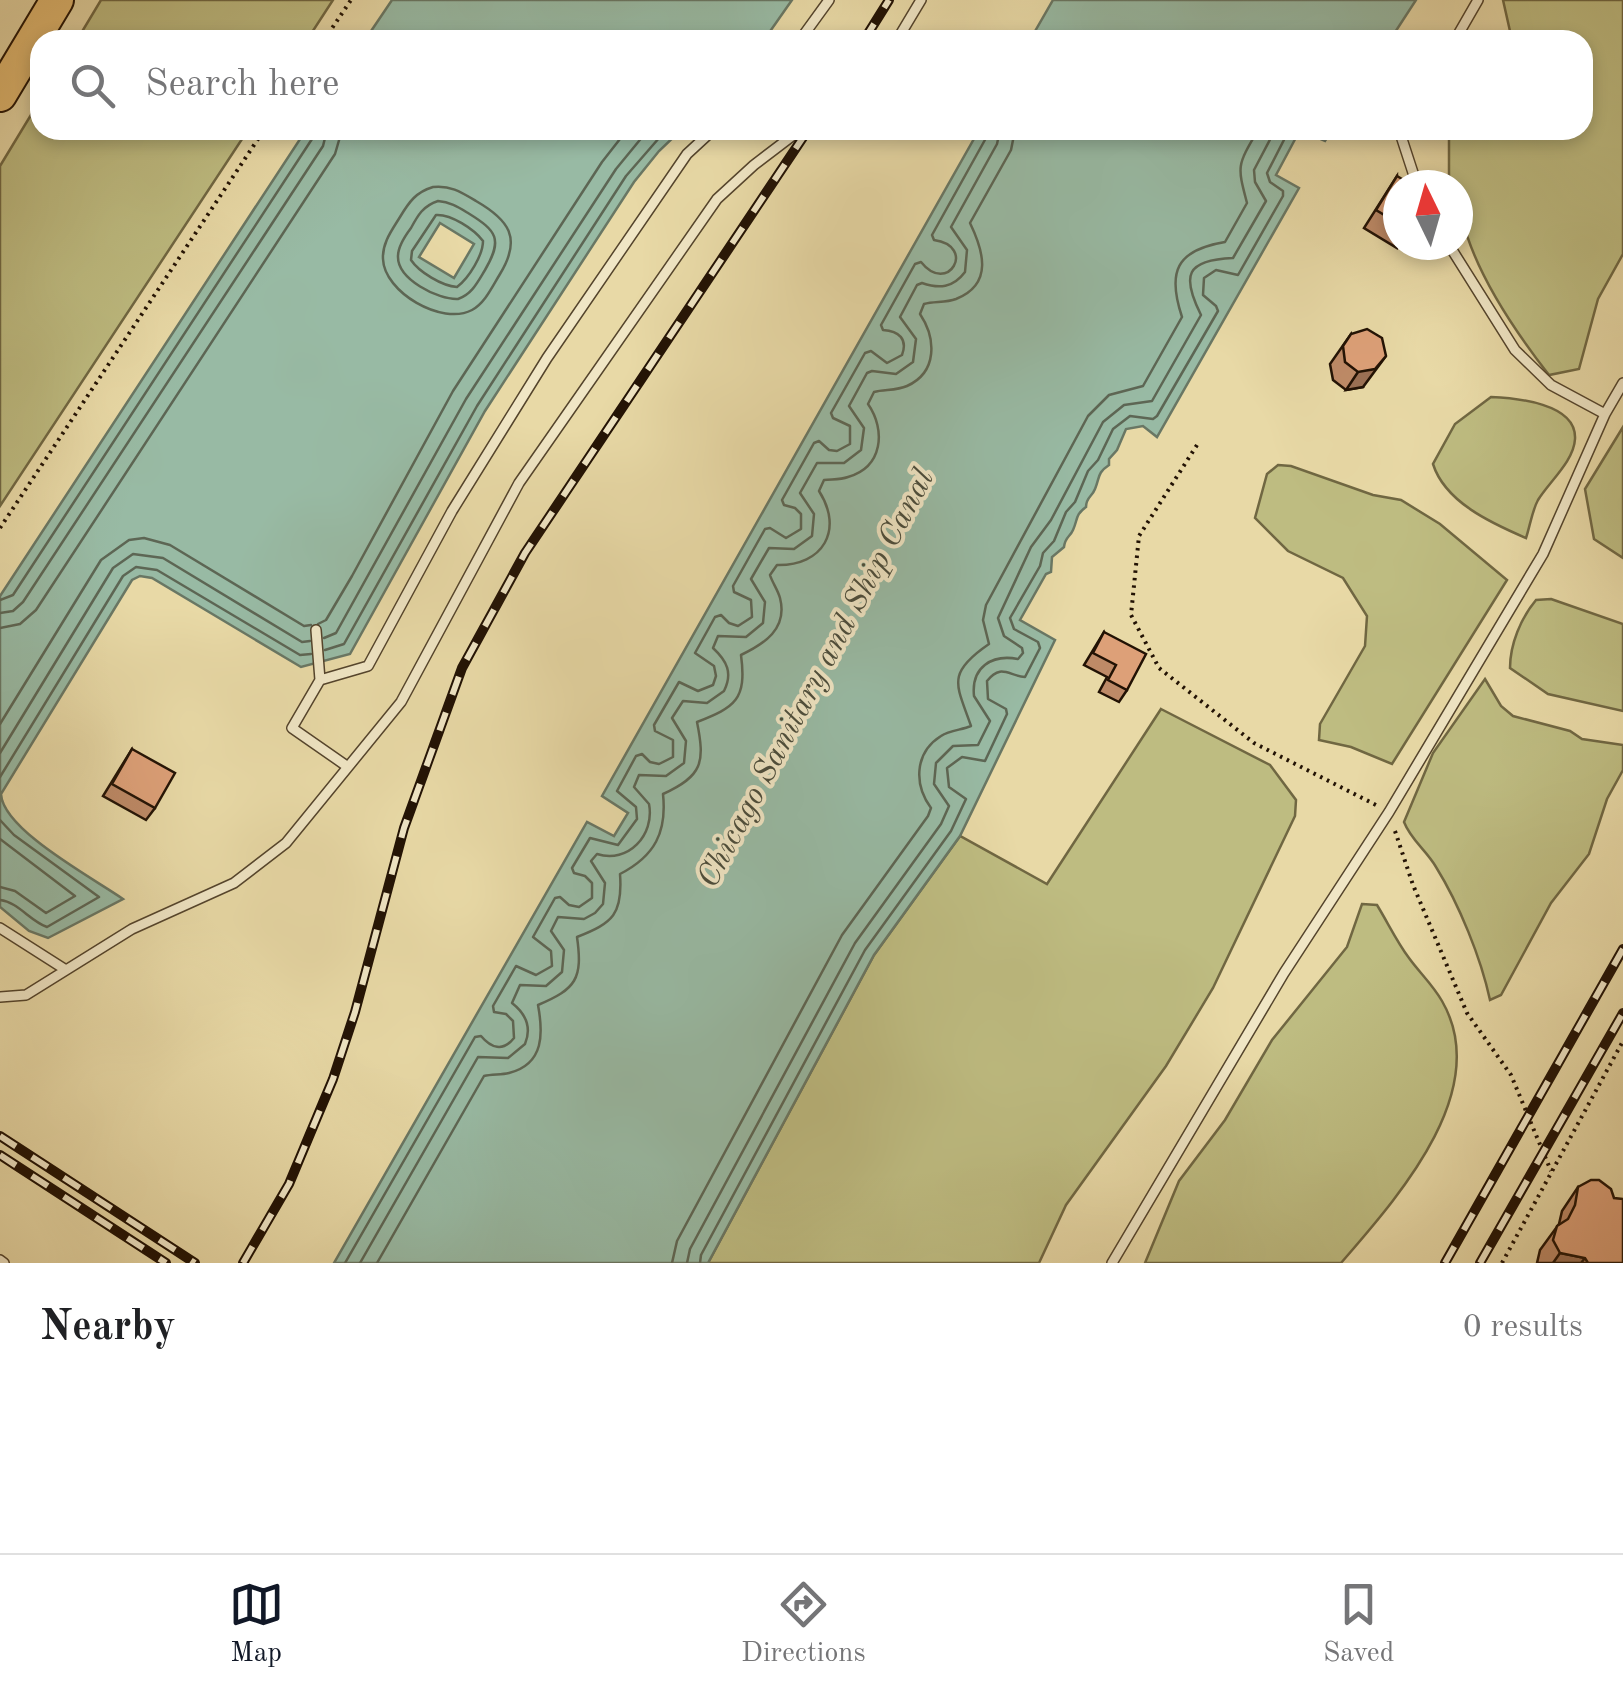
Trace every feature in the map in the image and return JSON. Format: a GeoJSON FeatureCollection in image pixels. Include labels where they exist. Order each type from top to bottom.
{"type":"FeatureCollection","features":[{"type":"Feature","properties":{"kind":"highway"},"geometry":{"type":"LineString","coordinates":[[39,30],[57,0]]}},
{"type":"Feature","properties":{"kind":"highway"},"geometry":{"type":"LineString","coordinates":[[0,95],[30,45]]}},
{"type":"Feature","properties":{"kind":"lane"},"geometry":{"type":"LineString","coordinates":[[807,30],[829,0]]}},
{"type":"Feature","properties":{"kind":"lane"},"geometry":{"type":"LineString","coordinates":[[903,30],[921,0]]}},
{"type":"Feature","properties":{"kind":"lane"},"geometry":{"type":"LineString","coordinates":[[1461,30],[1478,0]]}},
{"type":"Feature","properties":{"kind":"lane"},"geometry":{"type":"LineString","coordinates":[[320,680],[368,666],[452,511],[547,358],[687,154],[702,140]]}},
{"type":"Feature","properties":{"kind":"lane"},"geometry":{"type":"LineString","coordinates":[[0,997],[26,995],[132,929],[234,883],[286,843],[401,702],[518,484],[717,199],[788,140]]}},
{"type":"Feature","properties":{"kind":"lane"},"geometry":{"type":"LineString","coordinates":[[1403,140],[1412,170]]}},
{"type":"Feature","properties":{"kind":"lane"},"geometry":{"type":"LineString","coordinates":[[1458,260],[1515,350],[1551,385],[1605,414]]}},
{"type":"Feature","properties":{"kind":"lane"},"geometry":{"type":"LineString","coordinates":[[1112,1263],[1284,974],[1389,812],[1543,554],[1605,414],[1623,383]]}},
{"type":"Feature","properties":{"kind":"lane"},"geometry":{"type":"LineString","coordinates":[[316,630],[320,680],[292,728],[348,767]]}},
{"type":"Feature","properties":{"kind":"lane"},"geometry":{"type":"LineString","coordinates":[[0,928],[66,970]]}},
{"type":"Feature","properties":{"kind":"path"},"geometry":{"type":"LineString","coordinates":[[331,30],[351,0]]}},
{"type":"Feature","properties":{"kind":"path"},"geometry":{"type":"LineString","coordinates":[[0,528],[257,140]]}},
{"type":"Feature","properties":{"kind":"path"},"geometry":{"type":"LineString","coordinates":[[1197,445],[1139,536],[1130,615],[1159,668],[1254,742],[1389,812],[1412,885],[1467,1013],[1511,1075],[1551,1172]]}},
{"type":"Feature","properties":{"kind":"path"},"geometry":{"type":"LineString","coordinates":[[1502,1263],[1623,1041]]}},
{"type":"Feature","properties":{"kind":"shaded area"},"geometry":{"type":"Polygon","coordinates":[[[101,0],[333,0],[314,30],[83,30],[101,0]]]}},
{"type":"Feature","properties":{"kind":"shaded area"},"geometry":{"type":"Polygon","coordinates":[[[1503,0],[1623,0],[1623,254],[1598,299],[1579,369],[1549,375],[1518,333],[1477,260],[1473,250],[1473,170],[1449,170],[1449,140],[1593,140],[1593,30],[1510,30],[1503,0]]]}},
{"type":"Feature","properties":{"kind":"shaded area"},"geometry":{"type":"Polygon","coordinates":[[[30,116],[30,140],[241,140],[0,506],[0,166],[30,116]]]}},
{"type":"Feature","properties":{"kind":"shaded area"},"geometry":{"type":"Polygon","coordinates":[[[1491,397],[1543,405],[1566,417],[1573,427],[1574,447],[1538,500],[1526,538],[1484,518],[1458,500],[1433,464],[1455,424],[1491,397]]]}},
{"type":"Feature","properties":{"kind":"shaded area"},"geometry":{"type":"Polygon","coordinates":[[[1623,427],[1623,558],[1594,539],[1585,489],[1623,427]]]}},
{"type":"Feature","properties":{"kind":"shaded area"},"geometry":{"type":"Polygon","coordinates":[[[1278,465],[1401,500],[1440,524],[1507,580],[1392,764],[1351,747],[1319,740],[1320,724],[1365,646],[1367,616],[1343,578],[1288,551],[1255,518],[1267,474],[1278,465]]]}},
{"type":"Feature","properties":{"kind":"shaded area"},"geometry":{"type":"Polygon","coordinates":[[[1551,599],[1623,624],[1623,711],[1548,694],[1510,668],[1514,641],[1526,615],[1536,600],[1551,599]]]}},
{"type":"Feature","properties":{"kind":"shaded area"},"geometry":{"type":"Polygon","coordinates":[[[1485,679],[1501,706],[1513,716],[1570,731],[1582,739],[1623,745],[1623,770],[1607,799],[1589,854],[1551,903],[1501,995],[1490,1000],[1475,949],[1453,897],[1404,822],[1433,753],[1485,679]]]}},
{"type":"Feature","properties":{"kind":"shaded area"},"geometry":{"type":"Polygon","coordinates":[[[1161,709],[1270,765],[1296,800],[1295,816],[1213,988],[1166,1066],[1066,1205],[1039,1263],[708,1263],[874,955],[960,836],[1047,884],[1161,709]]]}},
{"type":"Feature","properties":{"kind":"shaded area"},"geometry":{"type":"Polygon","coordinates":[[[1362,904],[1377,905],[1405,952],[1442,1001],[1455,1035],[1456,1071],[1448,1106],[1432,1141],[1388,1207],[1341,1263],[1145,1263],[1179,1181],[1225,1120],[1272,1040],[1347,947],[1362,904]]]}},
{"type":"Feature","properties":{"kind":"water"},"geometry":{"type":"Polygon","coordinates":[[[392,0],[792,0],[771,30],[372,30],[392,0]]]}},
{"type":"Feature","properties":{"kind":"water"},"geometry":{"type":"Polygon","coordinates":[[[1053,0],[1416,0],[1396,30],[1036,30],[1053,0]]]}},
{"type":"Feature","properties":{"kind":"water"},"geometry":{"type":"Polygon","coordinates":[[[299,140],[671,140],[634,182],[485,411],[350,654],[301,667],[152,578],[140,576],[132,580],[1,794],[6,808],[33,838],[123,899],[48,938],[29,931],[0,907],[0,596],[299,140]],[[440,223],[419,257],[454,278],[474,244],[440,223]]]}},
{"type":"Feature","properties":{"kind":"water","name":"Chicago Sanitary and Ship Canal"},"geometry":{"type":"Polygon","coordinates":[[[973,140],[1295,140],[1276,175],[1299,188],[1157,437],[1143,426],[1126,429],[1064,547],[1052,557],[1051,572],[1046,574],[1020,620],[1055,640],[960,836],[874,955],[708,1263],[334,1263],[587,822],[614,836],[628,813],[602,796],[973,140]]]}},
{"type":"Feature","properties":{"kind":"building"},"geometry":{"type":"Polygon","coordinates":[[[1367,329],[1382,338],[1386,356],[1375,369],[1358,372],[1345,362],[1343,346],[1351,334],[1367,329]]]}},
{"type":"Feature","properties":{"kind":"building"},"geometry":{"type":"Polygon","coordinates":[[[1104,632],[1146,654],[1127,690],[1108,680],[1116,665],[1093,653],[1104,632]]]}},
{"type":"Feature","properties":{"kind":"building"},"geometry":{"type":"Polygon","coordinates":[[[132,749],[175,773],[155,808],[112,784],[132,749]]]}},
{"type":"Feature","properties":{"kind":"building"},"geometry":{"type":"Polygon","coordinates":[[[1599,1180],[1611,1189],[1614,1198],[1623,1199],[1623,1263],[1588,1263],[1585,1258],[1560,1253],[1553,1240],[1557,1226],[1568,1219],[1575,1205],[1578,1187],[1599,1180]]]}},
{"type":"Feature","properties":{"kind":"railway"},"geometry":{"type":"LineString","coordinates":[[870,30],[889,0]]}},
{"type":"Feature","properties":{"kind":"railway"},"geometry":{"type":"LineString","coordinates":[[243,1263],[289,1184],[333,1079],[404,828],[462,668],[525,553],[801,140]]}},
{"type":"Feature","properties":{"kind":"railway"},"geometry":{"type":"LineString","coordinates":[[1445,1263],[1623,949]]}},
{"type":"Feature","properties":{"kind":"railway"},"geometry":{"type":"LineString","coordinates":[[1480,1263],[1623,1013]]}},
{"type":"Feature","properties":{"kind":"railway"},"geometry":{"type":"LineString","coordinates":[[0,1136],[195,1263]]}},
{"type":"Feature","properties":{"kind":"railway"},"geometry":{"type":"LineString","coordinates":[[0,1155],[166,1263]]}}]}
